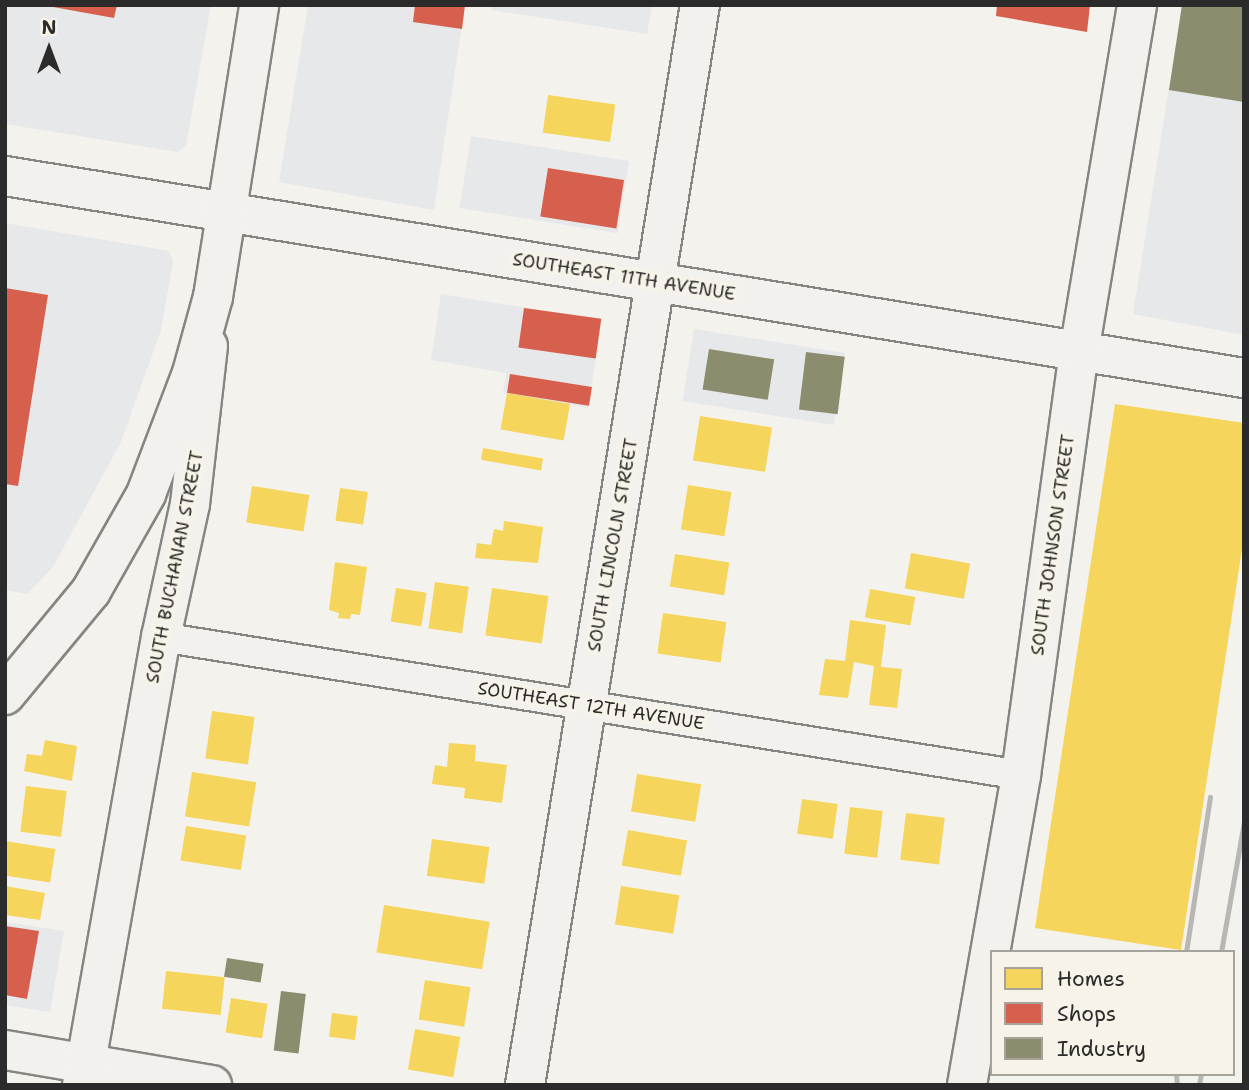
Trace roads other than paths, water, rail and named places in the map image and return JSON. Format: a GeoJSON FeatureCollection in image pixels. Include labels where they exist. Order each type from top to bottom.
{"type":"FeatureCollection","features":[{"type":"Feature","properties":{"kind":"main road","name":"SOUTH BUCHANAN STREET"},"geometry":{"type":"LineString","coordinates":[[84,1074],[161,637],[190,505],[213,297],[259,5]]}},
{"type":"Feature","properties":{"kind":"main road","name":"SOUTH LINCOLN STREET"},"geometry":{"type":"LineString","coordinates":[[525,1085],[585,705],[658,284],[700,5]]}},
{"type":"Feature","properties":{"kind":"main road","name":"SOUTH JOHNSON STREET"},"geometry":{"type":"LineString","coordinates":[[991,950],[1021,775],[1079,352],[1137,5]]}},
{"type":"Feature","properties":{"kind":"main road","name":"SOUTHEAST 11TH AVENUE"},"geometry":{"type":"LineString","coordinates":[[5,176],[1244,378]]}},
{"type":"Feature","properties":{"kind":"main road"},"geometry":{"type":"LineString","coordinates":[[967,333],[1021,334],[1061,317],[1074,303],[1097,254]]}},
{"type":"Feature","properties":{"kind":"main road"},"geometry":{"type":"LineString","coordinates":[[5,695],[91,591],[146,494],[192,373],[213,297]]}},
{"type":"Feature","properties":{"kind":"main road","name":"SOUTH JOHNSON STREET"},"geometry":{"type":"LineString","coordinates":[[967,1085],[990,953]]}},
{"type":"Feature","properties":{"kind":"main road"},"geometry":{"type":"LineString","coordinates":[[5,1050],[84,1074],[212,1085]]}},
{"type":"Feature","properties":{"kind":"street","name":"SOUTHEAST 12TH AVENUE"},"geometry":{"type":"LineString","coordinates":[[161,637],[1021,775]]}},
{"type":"Feature","properties":{"kind":"railway"},"geometry":{"type":"LineString","coordinates":[[1186,950],[1210,797]]}},
{"type":"Feature","properties":{"kind":"railway"},"geometry":{"type":"LineString","coordinates":[[1221,950],[1244,821]]}},
{"type":"Feature","properties":{"kind":"railway"},"geometry":{"type":"LineString","coordinates":[[1176,1076],[1177,1085]]}},
{"type":"Feature","properties":{"kind":"railway"},"geometry":{"type":"LineString","coordinates":[[1199,1085],[1201,1076]]}}]}
